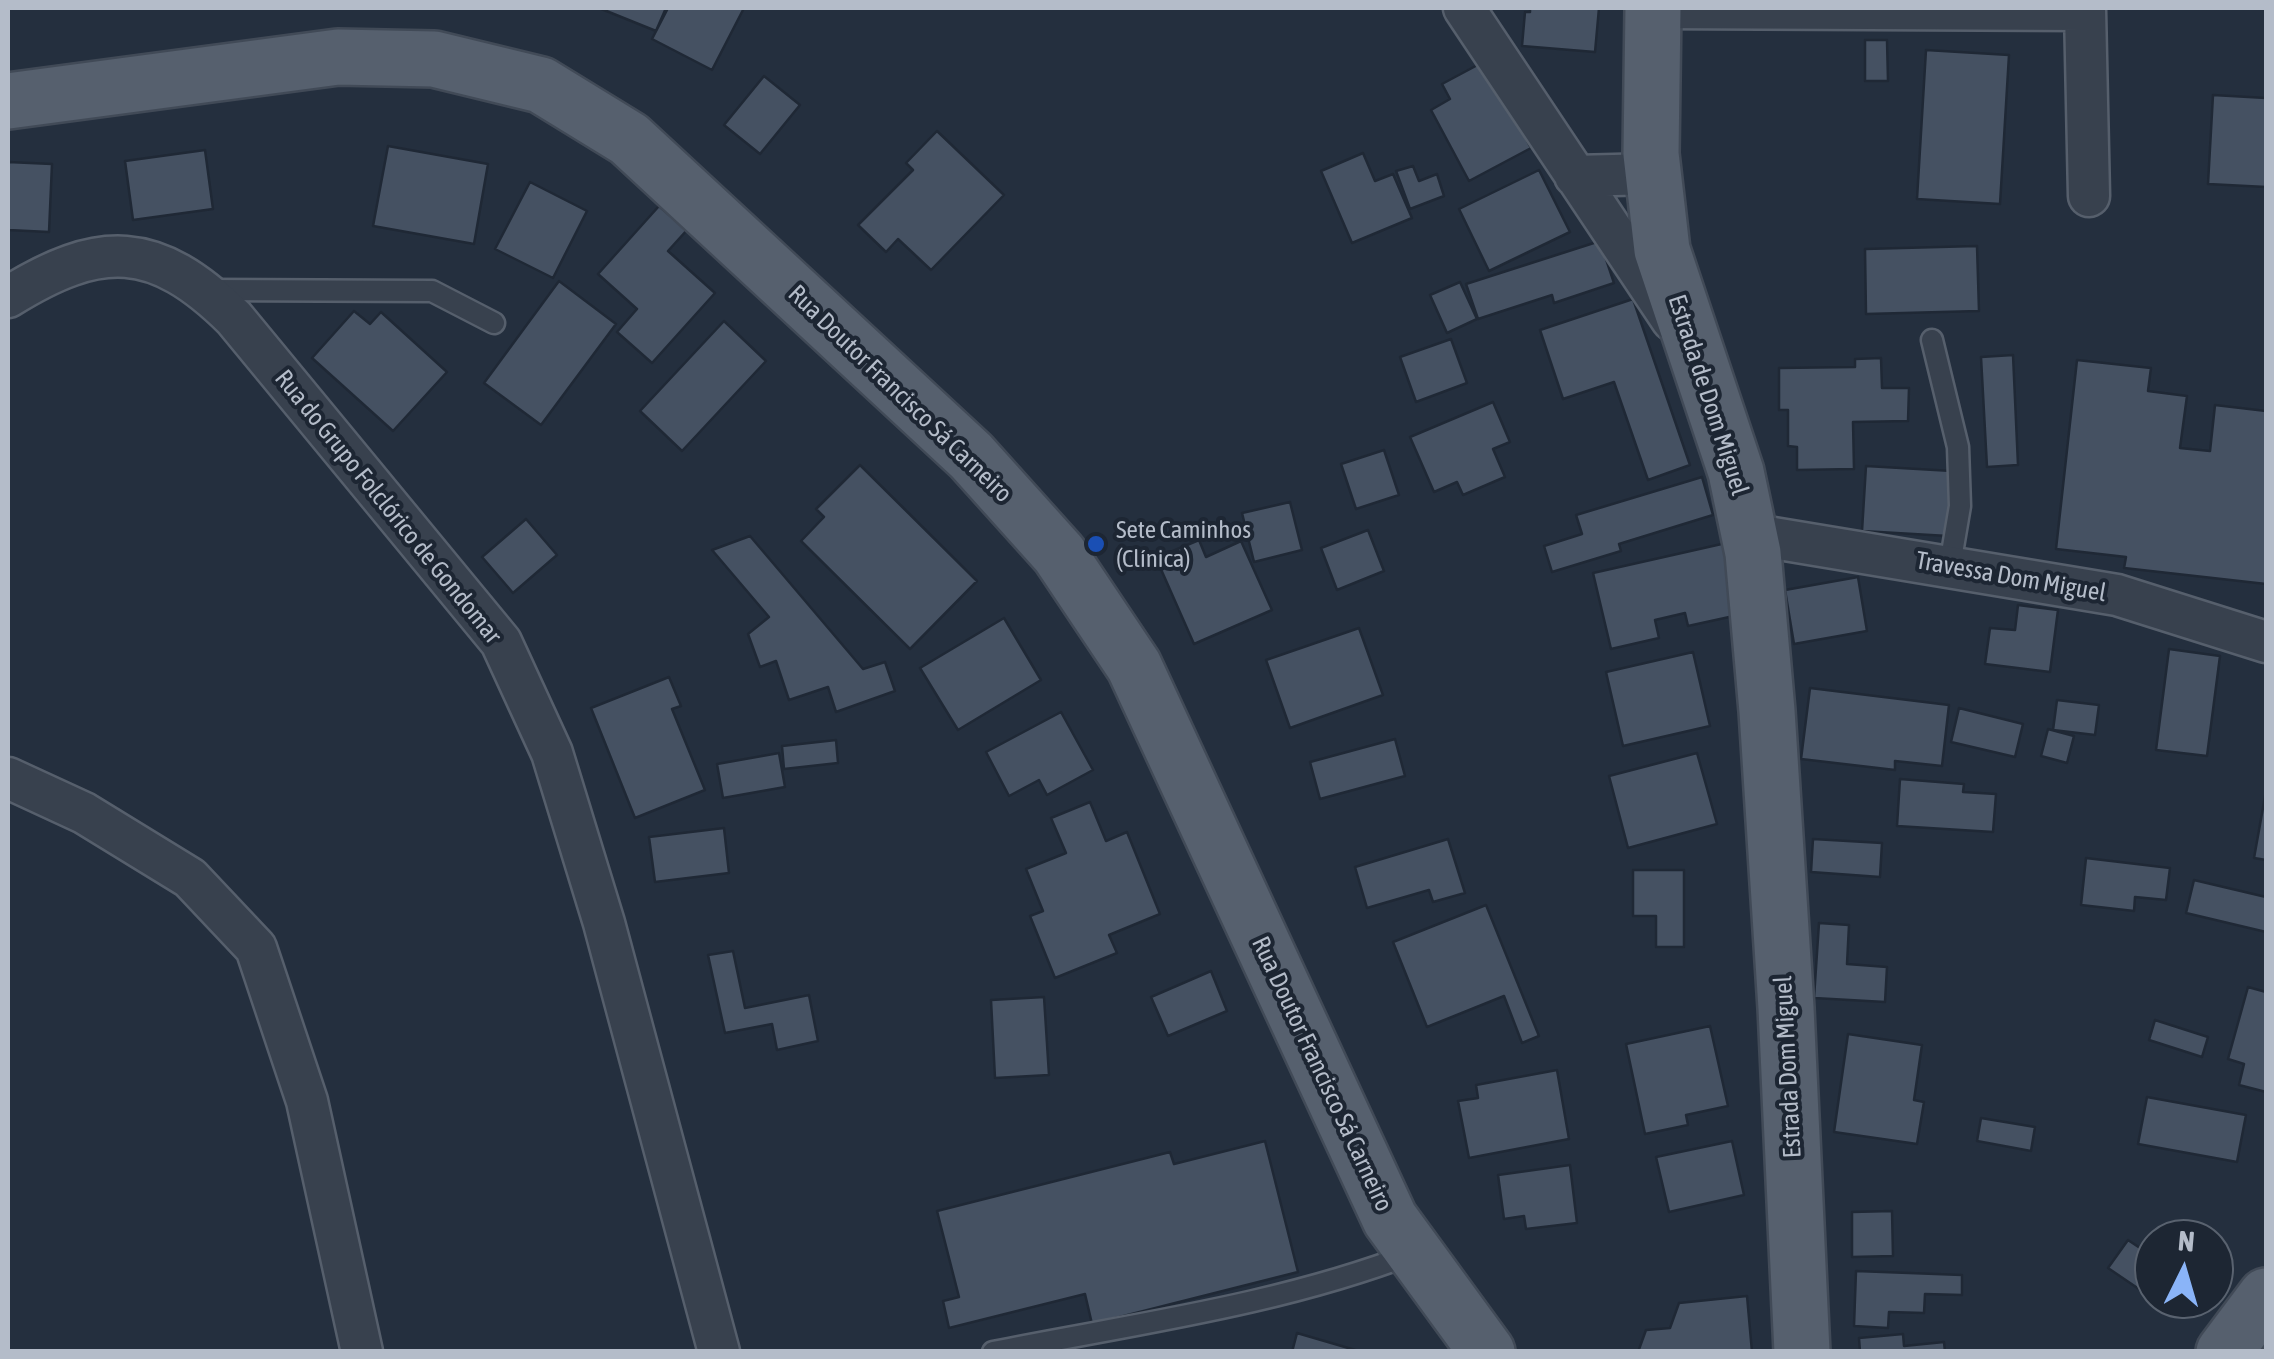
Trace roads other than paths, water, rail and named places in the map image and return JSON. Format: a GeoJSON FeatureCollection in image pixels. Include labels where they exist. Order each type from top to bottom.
{"type":"FeatureCollection","features":[{"type":"Feature","properties":{"kind":"main road","name":"Estrada de Dom Miguel"},"geometry":{"type":"LineString","coordinates":[[1653,8],[1653,174],[1662,250],[1736,472],[1749,534],[1767,710],[1770,784]]}},
{"type":"Feature","properties":{"kind":"main road","name":"Rua Doutor Francisco Sá Carneiro"},"geometry":{"type":"LineString","coordinates":[[8,102],[338,57],[434,59],[541,85],[629,138],[971,456],[1059,554],[1134,666],[1390,1219],[1487,1352]]}},
{"type":"Feature","properties":{"kind":"main road","name":"Estrada Dom Miguel"},"geometry":{"type":"LineString","coordinates":[[1770,784],[1786,1008],[1802,1352]]}},
{"type":"Feature","properties":{"kind":"main road"},"geometry":{"type":"LineString","coordinates":[[1769,1352],[1758,1203],[1786,1008]]}},
{"type":"Feature","properties":{"kind":"main road"},"geometry":{"type":"LineString","coordinates":[[1786,1008],[1830,1192],[1836,1352]]}},
{"type":"Feature","properties":{"kind":"main road"},"geometry":{"type":"LineString","coordinates":[[2224,1352],[2266,1296]]}},
{"type":"Feature","properties":{"kind":"street"},"geometry":{"type":"LineString","coordinates":[[1464,8],[1695,354]]}},
{"type":"Feature","properties":{"kind":"street"},"geometry":{"type":"LineString","coordinates":[[1653,8],[2085,10],[2089,196]]}},
{"type":"Feature","properties":{"kind":"street"},"geometry":{"type":"LineString","coordinates":[[1574,176],[1653,174]]}},
{"type":"Feature","properties":{"kind":"street","name":"Rua do Grupo Folclórico de Gondomar"},"geometry":{"type":"LineString","coordinates":[[8,297],[77,261],[113,255],[156,261],[205,290],[234,318],[501,642],[552,752],[604,923],[719,1352]]}},
{"type":"Feature","properties":{"kind":"street","name":"Travessa Dom Miguel"},"geometry":{"type":"LineString","coordinates":[[1749,534],[2117,595],[2266,642]]}},
{"type":"Feature","properties":{"kind":"street"},"geometry":{"type":"LineString","coordinates":[[8,778],[84,813],[190,878],[256,948],[308,1100],[362,1352]]}},
{"type":"Feature","properties":{"kind":"lane"},"geometry":{"type":"LineString","coordinates":[[205,290],[432,291],[494,323]]}},
{"type":"Feature","properties":{"kind":"lane"},"geometry":{"type":"LineString","coordinates":[[1932,340],[1958,447],[1960,506],[1950,566]]}},
{"type":"Feature","properties":{"kind":"lane"},"geometry":{"type":"LineString","coordinates":[[993,1352],[1261,1300],[1341,1280],[1415,1252]]}},
{"type":"Feature","properties":{"kind":"place","name":"Sete Caminhos (Clínica)"},"geometry":{"type":"Point","coordinates":[1096,544]}}]}
